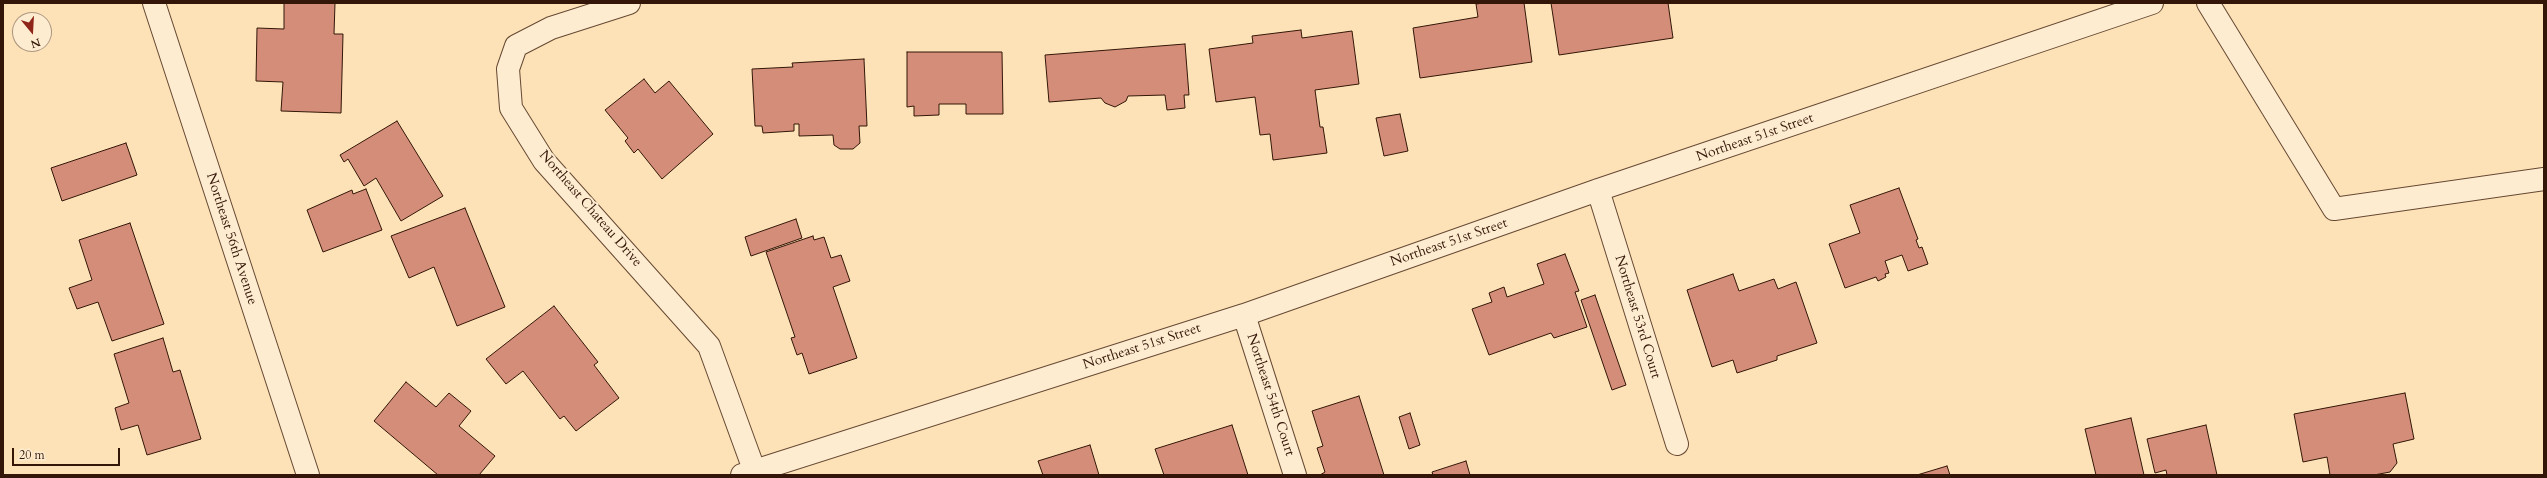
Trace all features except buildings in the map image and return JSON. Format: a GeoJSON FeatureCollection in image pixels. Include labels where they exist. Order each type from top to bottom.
{"type":"FeatureCollection","features":[{"type":"Feature","properties":{"kind":"street","name":"Northeast 56th Avenue"},"geometry":{"type":"LineString","coordinates":[[154,3],[308,475]]}},
{"type":"Feature","properties":{"kind":"street","name":"Northeast Chateau Drive"},"geometry":{"type":"LineString","coordinates":[[629,3],[551,28],[516,46],[508,69],[511,108],[544,161],[709,346],[751,474]]}},
{"type":"Feature","properties":{"kind":"street","name":"Northeast 51st Street"},"geometry":{"type":"LineString","coordinates":[[751,474],[1244,315],[1598,190],[2152,3]]}},
{"type":"Feature","properties":{"kind":"street"},"geometry":{"type":"LineString","coordinates":[[2208,3],[2334,208],[2544,179]]}},
{"type":"Feature","properties":{"kind":"street","name":"Northeast 53rd Court"},"geometry":{"type":"LineString","coordinates":[[1598,190],[1677,444]]}},
{"type":"Feature","properties":{"kind":"street","name":"Northeast 54th Court"},"geometry":{"type":"LineString","coordinates":[[1244,315],[1295,475]]}}]}
